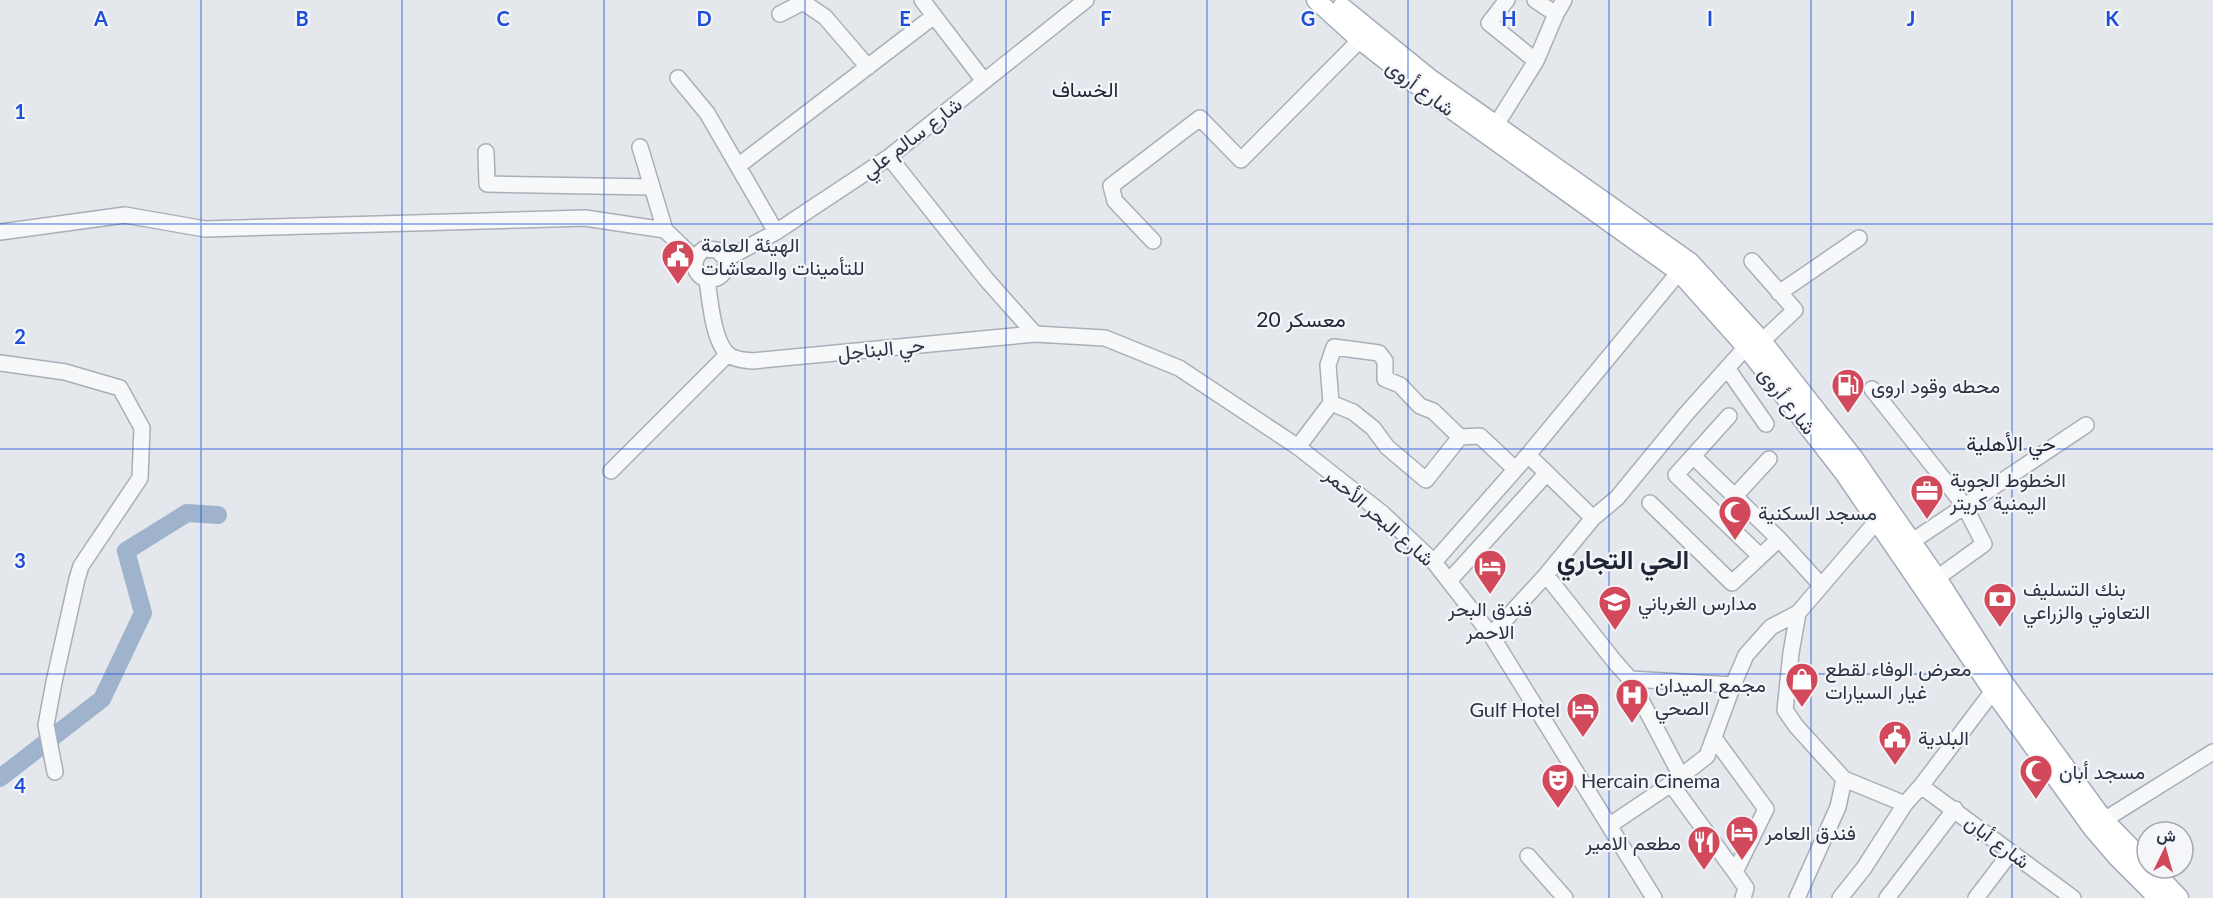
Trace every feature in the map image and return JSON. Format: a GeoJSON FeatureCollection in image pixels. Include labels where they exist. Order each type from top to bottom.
{"type":"FeatureCollection","features":[{"type":"Feature","properties":{"kind":"main road","name":"شارع أروى"},"geometry":{"type":"LineString","coordinates":[[1316,0],[1360,40],[1420,87],[1492,131],[1684,267],[1754,344],[1844,473],[1882,515],[1911,542],[1937,578],[1999,687]]}},
{"type":"Feature","properties":{"kind":"main road","name":"شارع أروى"},"geometry":{"type":"LineString","coordinates":[[1334,0],[1492,131]]}},
{"type":"Feature","properties":{"kind":"main road","name":"شارع أروى"},"geometry":{"type":"LineString","coordinates":[[1882,515],[1999,687],[2098,824],[2158,898]]}},
{"type":"Feature","properties":{"kind":"main road","name":"شارع أروى"},"geometry":{"type":"LineString","coordinates":[[2098,824],[2135,854]]}},
{"type":"Feature","properties":{"kind":"main road"},"geometry":{"type":"LineString","coordinates":[[2162,880],[2179,898]]}},
{"type":"Feature","properties":{"kind":"street"},"geometry":{"type":"LineString","coordinates":[[922,0],[984,81]]}},
{"type":"Feature","properties":{"kind":"street","name":"شارع سالم علي"},"geometry":{"type":"LineString","coordinates":[[726,259],[776,232],[889,157],[984,81],[1066,6],[1086,0]]}},
{"type":"Feature","properties":{"kind":"street"},"geometry":{"type":"LineString","coordinates":[[1507,0],[1489,23],[1536,61]]}},
{"type":"Feature","properties":{"kind":"street"},"geometry":{"type":"LineString","coordinates":[[1535,0],[1556,14]]}},
{"type":"Feature","properties":{"kind":"street"},"geometry":{"type":"LineString","coordinates":[[1492,131],[1536,61],[1564,0]]}},
{"type":"Feature","properties":{"kind":"street"},"geometry":{"type":"LineString","coordinates":[[780,14],[803,2],[825,17],[868,67]]}},
{"type":"Feature","properties":{"kind":"street"},"geometry":{"type":"LineString","coordinates":[[738,166],[934,16]]}},
{"type":"Feature","properties":{"kind":"street"},"geometry":{"type":"LineString","coordinates":[[1153,241],[1115,201],[1111,186],[1200,118],[1241,160],[1360,40]]}},
{"type":"Feature","properties":{"kind":"street"},"geometry":{"type":"LineString","coordinates":[[678,78],[707,113],[776,232]]}},
{"type":"Feature","properties":{"kind":"street"},"geometry":{"type":"LineString","coordinates":[[640,147],[665,230],[695,259],[696,272],[707,280],[713,280],[724,272],[726,259],[722,254],[710,248],[704,249],[695,259]]}},
{"type":"Feature","properties":{"kind":"street"},"geometry":{"type":"LineString","coordinates":[[486,152],[487,184],[651,187]]}},
{"type":"Feature","properties":{"kind":"street"},"geometry":{"type":"LineString","coordinates":[[889,157],[986,279],[1035,334]]}},
{"type":"Feature","properties":{"kind":"street"},"geometry":{"type":"LineString","coordinates":[[0,232],[125,215],[205,230],[585,218],[665,230]]}},
{"type":"Feature","properties":{"kind":"street"},"geometry":{"type":"LineString","coordinates":[[1779,293],[1859,238]]}},
{"type":"Feature","properties":{"kind":"street"},"geometry":{"type":"LineString","coordinates":[[1491,635],[1546,575],[1593,518],[1617,498],[1727,368],[1795,310],[1752,261]]}},
{"type":"Feature","properties":{"kind":"street"},"geometry":{"type":"LineString","coordinates":[[1434,562],[1528,455],[1684,267]]}},
{"type":"Feature","properties":{"kind":"street"},"geometry":{"type":"LineString","coordinates":[[611,471],[728,354],[721,346],[715,328],[707,280]]}},
{"type":"Feature","properties":{"kind":"street","name":"حي البناجل"},"geometry":{"type":"LineString","coordinates":[[728,354],[736,359],[752,361],[1035,334]]}},
{"type":"Feature","properties":{"kind":"street","name":"شارع البحر الأحمر"},"geometry":{"type":"LineString","coordinates":[[1035,334],[1105,338],[1179,368],[1299,447],[1382,513],[1434,562],[1491,635],[1610,825],[1651,897]]}},
{"type":"Feature","properties":{"kind":"street"},"geometry":{"type":"LineString","coordinates":[[1299,447],[1331,403],[1328,365],[1334,347],[1380,353],[1385,361],[1385,379],[1400,385],[1420,406],[1433,411],[1460,437]]}},
{"type":"Feature","properties":{"kind":"street"},"geometry":{"type":"LineString","coordinates":[[0,363],[65,372],[120,388],[142,428],[140,478],[81,566],[77,579],[46,725],[55,772]]}},
{"type":"Feature","properties":{"kind":"street"},"geometry":{"type":"LineString","coordinates":[[1727,368],[1766,424]]}},
{"type":"Feature","properties":{"kind":"street"},"geometry":{"type":"LineString","coordinates":[[1872,389],[1964,505],[1984,544],[1937,578]]}},
{"type":"Feature","properties":{"kind":"street"},"geometry":{"type":"LineString","coordinates":[[1331,403],[1353,412],[1373,428],[1387,447],[1426,480],[1460,437],[1480,435],[1515,470]]}},
{"type":"Feature","properties":{"kind":"street"},"geometry":{"type":"LineString","coordinates":[[1730,416],[1676,475],[1759,555]]}},
{"type":"Feature","properties":{"kind":"street"},"geometry":{"type":"LineString","coordinates":[[1911,542],[2086,425]]}},
{"type":"Feature","properties":{"kind":"street"},"geometry":{"type":"LineString","coordinates":[[1528,455],[1593,518]]}},
{"type":"Feature","properties":{"kind":"street"},"geometry":{"type":"LineString","coordinates":[[1694,457],[1779,539],[1821,585]]}},
{"type":"Feature","properties":{"kind":"street"},"geometry":{"type":"LineString","coordinates":[[1735,496],[1769,459]]}},
{"type":"Feature","properties":{"kind":"street"},"geometry":{"type":"LineString","coordinates":[[1449,581],[1546,474]]}},
{"type":"Feature","properties":{"kind":"street"},"geometry":{"type":"LineString","coordinates":[[1650,503],[1732,583],[1759,555],[1779,539]]}},
{"type":"Feature","properties":{"kind":"street"},"geometry":{"type":"LineString","coordinates":[[1610,825],[1707,756],[1746,655],[1771,627],[1798,613],[1882,515]]}},
{"type":"Feature","properties":{"kind":"street"},"geometry":{"type":"LineString","coordinates":[[1546,575],[1630,679],[1676,780],[1746,888],[1743,898]]}},
{"type":"Feature","properties":{"kind":"street"},"geometry":{"type":"LineString","coordinates":[[1798,613],[1785,710],[1796,726],[1844,779],[1905,804]]}},
{"type":"Feature","properties":{"kind":"street"},"geometry":{"type":"LineString","coordinates":[[1630,679],[1733,685]]}},
{"type":"Feature","properties":{"kind":"street"},"geometry":{"type":"LineString","coordinates":[[1840,898],[1864,868],[1905,804],[1999,687]]}},
{"type":"Feature","properties":{"kind":"street"},"geometry":{"type":"LineString","coordinates":[[1714,738],[1766,809],[1735,872]]}},
{"type":"Feature","properties":{"kind":"street"},"geometry":{"type":"LineString","coordinates":[[2098,824],[2213,752]]}},
{"type":"Feature","properties":{"kind":"street"},"geometry":{"type":"LineString","coordinates":[[1797,898],[1838,807],[1844,779]]}},
{"type":"Feature","properties":{"kind":"street","name":"شارع أبان"},"geometry":{"type":"LineString","coordinates":[[1921,786],[2011,852],[2053,892],[2073,898]]}},
{"type":"Feature","properties":{"kind":"street"},"geometry":{"type":"LineString","coordinates":[[1887,898],[1955,809]]}},
{"type":"Feature","properties":{"kind":"street"},"geometry":{"type":"LineString","coordinates":[[1976,898],[2011,852]]}},
{"type":"Feature","properties":{"kind":"street"},"geometry":{"type":"LineString","coordinates":[[1528,856],[1565,898]]}},
{"type":"Feature","properties":{"kind":"waterway"},"geometry":{"type":"LineString","coordinates":[[0,778],[102,699],[143,613],[126,551],[187,513],[218,515]]}},
{"type":"Feature","properties":{"kind":"place","name":"الهيئة العامة للتأمينات والمعاشات"},"geometry":{"type":"Point","coordinates":[678,285]}},
{"type":"Feature","properties":{"kind":"place","name":"محطه وقود اروى"},"geometry":{"type":"Point","coordinates":[1848,414]}},
{"type":"Feature","properties":{"kind":"place","name":"الخطوط الجوية اليمنية كريتر"},"geometry":{"type":"Point","coordinates":[1927,520]}},
{"type":"Feature","properties":{"kind":"place","name":"مسجد السكنية"},"geometry":{"type":"Point","coordinates":[1735,541]}},
{"type":"Feature","properties":{"kind":"place","name":"فندق البحر الاحمر"},"geometry":{"type":"Point","coordinates":[1490,595]}},
{"type":"Feature","properties":{"kind":"place","name":"بنك التسليف التعاوني والزراعي"},"geometry":{"type":"Point","coordinates":[2000,628]}},
{"type":"Feature","properties":{"kind":"place","name":"مدارس الغرباني"},"geometry":{"type":"Point","coordinates":[1615,631]}},
{"type":"Feature","properties":{"kind":"place","name":"معرض الوفاء لقطع غيار السيارات"},"geometry":{"type":"Point","coordinates":[1802,708]}},
{"type":"Feature","properties":{"kind":"place","name":"مجمع الميدان الصحي"},"geometry":{"type":"Point","coordinates":[1632,724]}},
{"type":"Feature","properties":{"kind":"place","name":"Gulf Hotel"},"geometry":{"type":"Point","coordinates":[1583,738]}},
{"type":"Feature","properties":{"kind":"place","name":"البلدية"},"geometry":{"type":"Point","coordinates":[1895,766]}},
{"type":"Feature","properties":{"kind":"place","name":"مسجد أبان"},"geometry":{"type":"Point","coordinates":[2036,800]}},
{"type":"Feature","properties":{"kind":"place","name":"Hercain Cinema"},"geometry":{"type":"Point","coordinates":[1558,809]}},
{"type":"Feature","properties":{"kind":"place","name":"فندق العامر"},"geometry":{"type":"Point","coordinates":[1742,861]}},
{"type":"Feature","properties":{"kind":"place","name":"مطعم الامير"},"geometry":{"type":"Point","coordinates":[1704,871]}},
{"type":"Feature","properties":{"kind":"district","name":"الخساف"},"geometry":{"type":"Point","coordinates":[1085,88]}},
{"type":"Feature","properties":{"kind":"district","name":"معسكر 20"},"geometry":{"type":"Point","coordinates":[1301,318]}},
{"type":"Feature","properties":{"kind":"district","name":"حي الأهلية"},"geometry":{"type":"Point","coordinates":[2011,442]}},
{"type":"Feature","properties":{"kind":"district","name":"الحي التجاري"},"geometry":{"type":"Point","coordinates":[1623,559]}}]}
